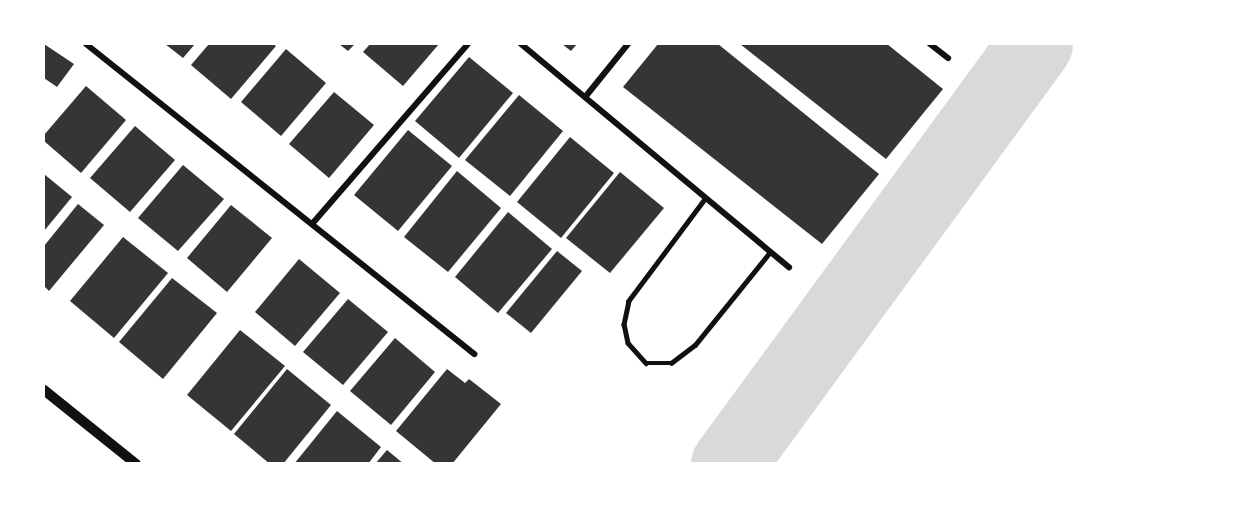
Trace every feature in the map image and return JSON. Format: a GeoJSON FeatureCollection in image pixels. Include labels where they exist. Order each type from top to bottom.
{"type":"FeatureCollection","features":[{"type":"Feature","properties":{"kind":"street"},"geometry":{"type":"LineString","coordinates":[[86,44],[474,354]]}},
{"type":"Feature","properties":{"kind":"street"},"geometry":{"type":"LineString","coordinates":[[312,224],[468,44]]}},
{"type":"Feature","properties":{"kind":"street"},"geometry":{"type":"LineString","coordinates":[[521,44],[789,267]]}},
{"type":"Feature","properties":{"kind":"street"},"geometry":{"type":"LineString","coordinates":[[586,96],[628,44]]}},
{"type":"Feature","properties":{"kind":"street"},"geometry":{"type":"LineString","coordinates":[[930,44],[948,58]]}},
{"type":"Feature","properties":{"kind":"street"},"geometry":{"type":"LineString","coordinates":[[45,394],[136,464]]}},
{"type":"Feature","properties":{"kind":"lane"},"geometry":{"type":"LineString","coordinates":[[706,198],[628,301],[624,324],[628,343],[646,363],[671,363],[695,345],[770,252]]}},
{"type":"Feature","properties":{"kind":"building"},"geometry":{"type":"Polygon","coordinates":[[[44,44],[74,64],[57,87],[44,78],[44,44]]]}},
{"type":"Feature","properties":{"kind":"building"},"geometry":{"type":"Polygon","coordinates":[[[165,44],[195,44],[183,58],[165,44]]]}},
{"type":"Feature","properties":{"kind":"building"},"geometry":{"type":"Polygon","coordinates":[[[209,44],[273,44],[276,46],[231,99],[191,65],[209,44]]]}},
{"type":"Feature","properties":{"kind":"building"},"geometry":{"type":"Polygon","coordinates":[[[339,44],[355,44],[348,51],[339,44]]]}},
{"type":"Feature","properties":{"kind":"building"},"geometry":{"type":"Polygon","coordinates":[[[370,44],[439,44],[403,86],[363,52],[370,44]]]}},
{"type":"Feature","properties":{"kind":"building"},"geometry":{"type":"Polygon","coordinates":[[[562,44],[577,44],[571,51],[562,44]]]}},
{"type":"Feature","properties":{"kind":"building"},"geometry":{"type":"Polygon","coordinates":[[[658,44],[718,44],[879,174],[822,244],[623,87],[658,44]]]}},
{"type":"Feature","properties":{"kind":"building"},"geometry":{"type":"Polygon","coordinates":[[[740,44],[887,44],[943,89],[886,159],[740,44]]]}},
{"type":"Feature","properties":{"kind":"building"},"geometry":{"type":"Polygon","coordinates":[[[286,49],[326,83],[281,136],[241,102],[286,49]]]}},
{"type":"Feature","properties":{"kind":"building"},"geometry":{"type":"Polygon","coordinates":[[[469,57],[513,93],[459,158],[415,121],[469,57]]]}},
{"type":"Feature","properties":{"kind":"building"},"geometry":{"type":"Polygon","coordinates":[[[86,86],[126,120],[81,173],[44,141],[44,135],[86,86]]]}},
{"type":"Feature","properties":{"kind":"building"},"geometry":{"type":"Polygon","coordinates":[[[334,92],[374,125],[329,178],[289,144],[334,92]]]}},
{"type":"Feature","properties":{"kind":"building"},"geometry":{"type":"Polygon","coordinates":[[[519,95],[563,131],[510,196],[465,160],[519,95]]]}},
{"type":"Feature","properties":{"kind":"building"},"geometry":{"type":"Polygon","coordinates":[[[135,126],[175,160],[130,212],[90,178],[135,126]]]}},
{"type":"Feature","properties":{"kind":"building"},"geometry":{"type":"Polygon","coordinates":[[[408,130],[452,166],[398,231],[354,195],[408,130]]]}},
{"type":"Feature","properties":{"kind":"building"},"geometry":{"type":"Polygon","coordinates":[[[570,137],[614,173],[561,238],[517,202],[570,137]]]}},
{"type":"Feature","properties":{"kind":"building"},"geometry":{"type":"Polygon","coordinates":[[[183,165],[224,199],[178,251],[138,218],[183,165]]]}},
{"type":"Feature","properties":{"kind":"building"},"geometry":{"type":"Polygon","coordinates":[[[457,171],[501,208],[448,272],[404,237],[457,171]]]}},
{"type":"Feature","properties":{"kind":"building"},"geometry":{"type":"Polygon","coordinates":[[[620,172],[664,208],[610,273],[566,238],[620,172]]]}},
{"type":"Feature","properties":{"kind":"building"},"geometry":{"type":"Polygon","coordinates":[[[44,174],[72,197],[44,231],[44,174]]]}},
{"type":"Feature","properties":{"kind":"building"},"geometry":{"type":"Polygon","coordinates":[[[78,204],[104,225],[49,291],[44,286],[44,246],[78,204]]]}},
{"type":"Feature","properties":{"kind":"building"},"geometry":{"type":"Polygon","coordinates":[[[231,205],[272,238],[227,292],[187,258],[231,205]]]}},
{"type":"Feature","properties":{"kind":"building"},"geometry":{"type":"Polygon","coordinates":[[[508,212],[552,249],[498,313],[455,277],[508,212]]]}},
{"type":"Feature","properties":{"kind":"building"},"geometry":{"type":"Polygon","coordinates":[[[123,237],[168,273],[114,338],[70,301],[123,237]]]}},
{"type":"Feature","properties":{"kind":"building"},"geometry":{"type":"Polygon","coordinates":[[[557,251],[582,271],[531,333],[506,313],[557,251]]]}},
{"type":"Feature","properties":{"kind":"building"},"geometry":{"type":"Polygon","coordinates":[[[299,259],[340,293],[295,346],[255,312],[299,259]]]}},
{"type":"Feature","properties":{"kind":"building"},"geometry":{"type":"Polygon","coordinates":[[[172,278],[217,313],[163,379],[119,342],[172,278]]]}},
{"type":"Feature","properties":{"kind":"building"},"geometry":{"type":"Polygon","coordinates":[[[348,299],[388,332],[343,385],[303,352],[348,299]]]}},
{"type":"Feature","properties":{"kind":"building"},"geometry":{"type":"Polygon","coordinates":[[[240,330],[285,366],[231,431],[187,395],[240,330]]]}},
{"type":"Feature","properties":{"kind":"building"},"geometry":{"type":"Polygon","coordinates":[[[395,338],[435,372],[391,425],[350,391],[395,338]]]}},
{"type":"Feature","properties":{"kind":"building"},"geometry":{"type":"Polygon","coordinates":[[[287,369],[331,405],[283,464],[270,464],[234,434],[287,369]]]}},
{"type":"Feature","properties":{"kind":"building"},"geometry":{"type":"Polygon","coordinates":[[[447,369],[465,383],[469,379],[501,404],[452,464],[436,464],[396,431],[447,369]]]}},
{"type":"Feature","properties":{"kind":"building"},"geometry":{"type":"Polygon","coordinates":[[[337,411],[381,447],[368,464],[294,464],[337,411]]]}},
{"type":"Feature","properties":{"kind":"building"},"geometry":{"type":"Polygon","coordinates":[[[387,450],[404,464],[375,464],[387,450]]]}},
{"type":"Feature","properties":{"kind":"waterway"},"geometry":{"type":"LineString","coordinates":[[728,464],[1035,44]]}}]}
